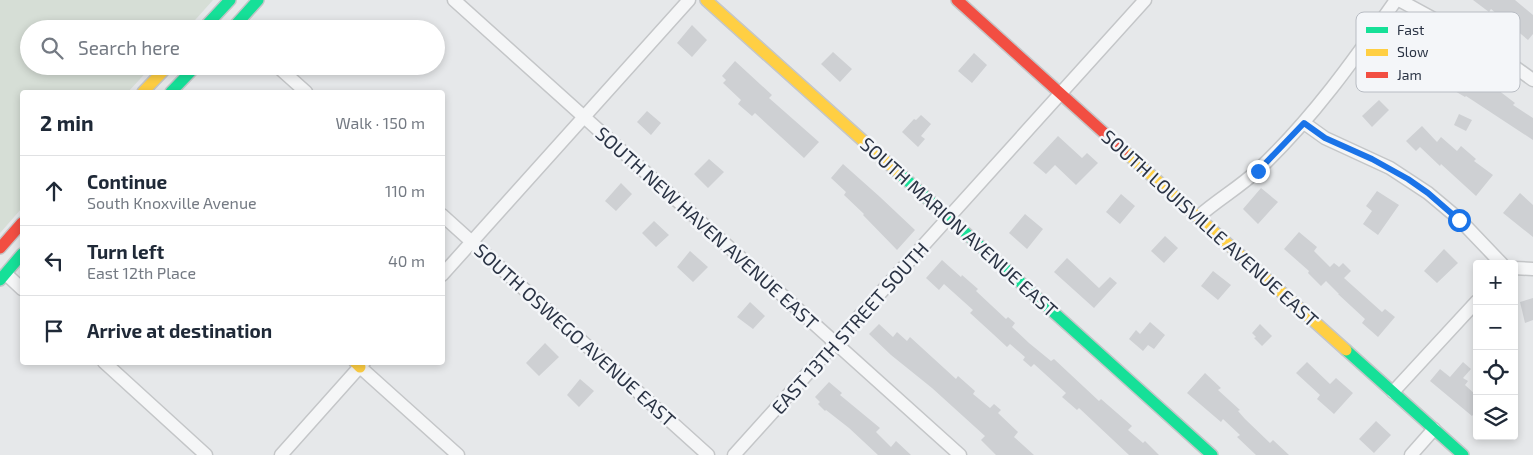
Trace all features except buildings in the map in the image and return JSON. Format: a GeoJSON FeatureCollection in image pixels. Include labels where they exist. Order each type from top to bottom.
{"type":"FeatureCollection","features":[{"type":"Feature","properties":{"kind":"street"},"geometry":{"type":"LineString","coordinates":[[211,20],[230,0]]}},
{"type":"Feature","properties":{"kind":"street"},"geometry":{"type":"LineString","coordinates":[[240,20],[258,0]]}},
{"type":"Feature","properties":{"kind":"street","name":"SOUTH NEW HAVEN AVENUE EAST"},"geometry":{"type":"LineString","coordinates":[[454,0],[960,455]]}},
{"type":"Feature","properties":{"kind":"street"},"geometry":{"type":"LineString","coordinates":[[445,272],[689,0]]}},
{"type":"Feature","properties":{"kind":"street","name":"SOUTH MARION AVENUE EAST"},"geometry":{"type":"LineString","coordinates":[[706,0],[1212,455]]}},
{"type":"Feature","properties":{"kind":"street","name":"SOUTH LOUISVILLE AVENUE EAST"},"geometry":{"type":"LineString","coordinates":[[957,0],[1463,455]]}},
{"type":"Feature","properties":{"kind":"street","name":"EAST 13TH STREET SOUTH"},"geometry":{"type":"LineString","coordinates":[[734,455],[1145,0]]}},
{"type":"Feature","properties":{"kind":"street"},"geometry":{"type":"LineString","coordinates":[[1388,12],[1397,0],[1420,12]]}},
{"type":"Feature","properties":{"kind":"street"},"geometry":{"type":"LineString","coordinates":[[218,13],[225,20]]}},
{"type":"Feature","properties":{"kind":"street"},"geometry":{"type":"LineString","coordinates":[[1198,217],[1258,171],[1304,123],[1356,56]]}},
{"type":"Feature","properties":{"kind":"street"},"geometry":{"type":"LineString","coordinates":[[1520,71],[1533,80]]}},
{"type":"Feature","properties":{"kind":"street"},"geometry":{"type":"LineString","coordinates":[[145,90],[159,75]]}},
{"type":"Feature","properties":{"kind":"street"},"geometry":{"type":"LineString","coordinates":[[173,90],[187,75]]}},
{"type":"Feature","properties":{"kind":"street"},"geometry":{"type":"LineString","coordinates":[[287,75],[304,90]]}},
{"type":"Feature","properties":{"kind":"street"},"geometry":{"type":"LineString","coordinates":[[1304,123],[1325,138],[1390,168],[1421,188],[1459,220],[1498,260]]}},
{"type":"Feature","properties":{"kind":"street","name":"SOUTH OSWEGO AVENUE EAST"},"geometry":{"type":"LineString","coordinates":[[445,218],[708,455]]}},
{"type":"Feature","properties":{"kind":"street"},"geometry":{"type":"LineString","coordinates":[[0,248],[20,225]]}},
{"type":"Feature","properties":{"kind":"street"},"geometry":{"type":"LineString","coordinates":[[20,256],[2,274],[20,288]]}},
{"type":"Feature","properties":{"kind":"street"},"geometry":{"type":"LineString","coordinates":[[1518,268],[1533,269]]}},
{"type":"Feature","properties":{"kind":"street"},"geometry":{"type":"LineString","coordinates":[[1393,392],[1473,305]]}},
{"type":"Feature","properties":{"kind":"street"},"geometry":{"type":"LineString","coordinates":[[107,365],[206,455]]}},
{"type":"Feature","properties":{"kind":"street"},"geometry":{"type":"LineString","coordinates":[[281,455],[359,365]]}},
{"type":"Feature","properties":{"kind":"street"},"geometry":{"type":"LineString","coordinates":[[361,365],[458,455]]}},
{"type":"Feature","properties":{"kind":"street"},"geometry":{"type":"LineString","coordinates":[[1411,455],[1434,429]]}},
{"type":"Feature","properties":{"kind":"shaded area"},"geometry":{"type":"Polygon","coordinates":[[[0,0],[213,0],[195,20],[20,20],[20,75],[144,75],[130,90],[20,90],[20,210],[0,233],[0,0]]]}},
{"type":"Feature","properties":{"kind":"traffic: fast"},"geometry":{"type":"LineString","coordinates":[[211,20],[230,0]]}},
{"type":"Feature","properties":{"kind":"traffic: fast"},"geometry":{"type":"LineString","coordinates":[[240,20],[258,0]]}},
{"type":"Feature","properties":{"kind":"traffic: fast"},"geometry":{"type":"LineString","coordinates":[[173,90],[187,75]]}},
{"type":"Feature","properties":{"kind":"traffic: fast"},"geometry":{"type":"LineString","coordinates":[[899,173],[1212,455]]}},
{"type":"Feature","properties":{"kind":"traffic: fast"},"geometry":{"type":"LineString","coordinates":[[0,280],[20,256]]}},
{"type":"Feature","properties":{"kind":"traffic: fast"},"geometry":{"type":"LineString","coordinates":[[1346,350],[1463,455]]}},
{"type":"Feature","properties":{"kind":"traffic: slow"},"geometry":{"type":"LineString","coordinates":[[706,0],[899,173]]}},
{"type":"Feature","properties":{"kind":"traffic: slow"},"geometry":{"type":"LineString","coordinates":[[145,90],[159,75]]}},
{"type":"Feature","properties":{"kind":"traffic: slow"},"geometry":{"type":"LineString","coordinates":[[1123,150],[1346,350]]}},
{"type":"Feature","properties":{"kind":"traffic: jam"},"geometry":{"type":"LineString","coordinates":[[957,0],[1123,150]]}},
{"type":"Feature","properties":{"kind":"traffic: jam"},"geometry":{"type":"LineString","coordinates":[[0,248],[20,225]]}},
{"type":"Feature","properties":{"kind":"route"},"geometry":{"type":"LineString","coordinates":[[1258,171],[1304,123],[1325,138],[1372,159],[1408,179],[1428,193],[1459,220]]}}]}
